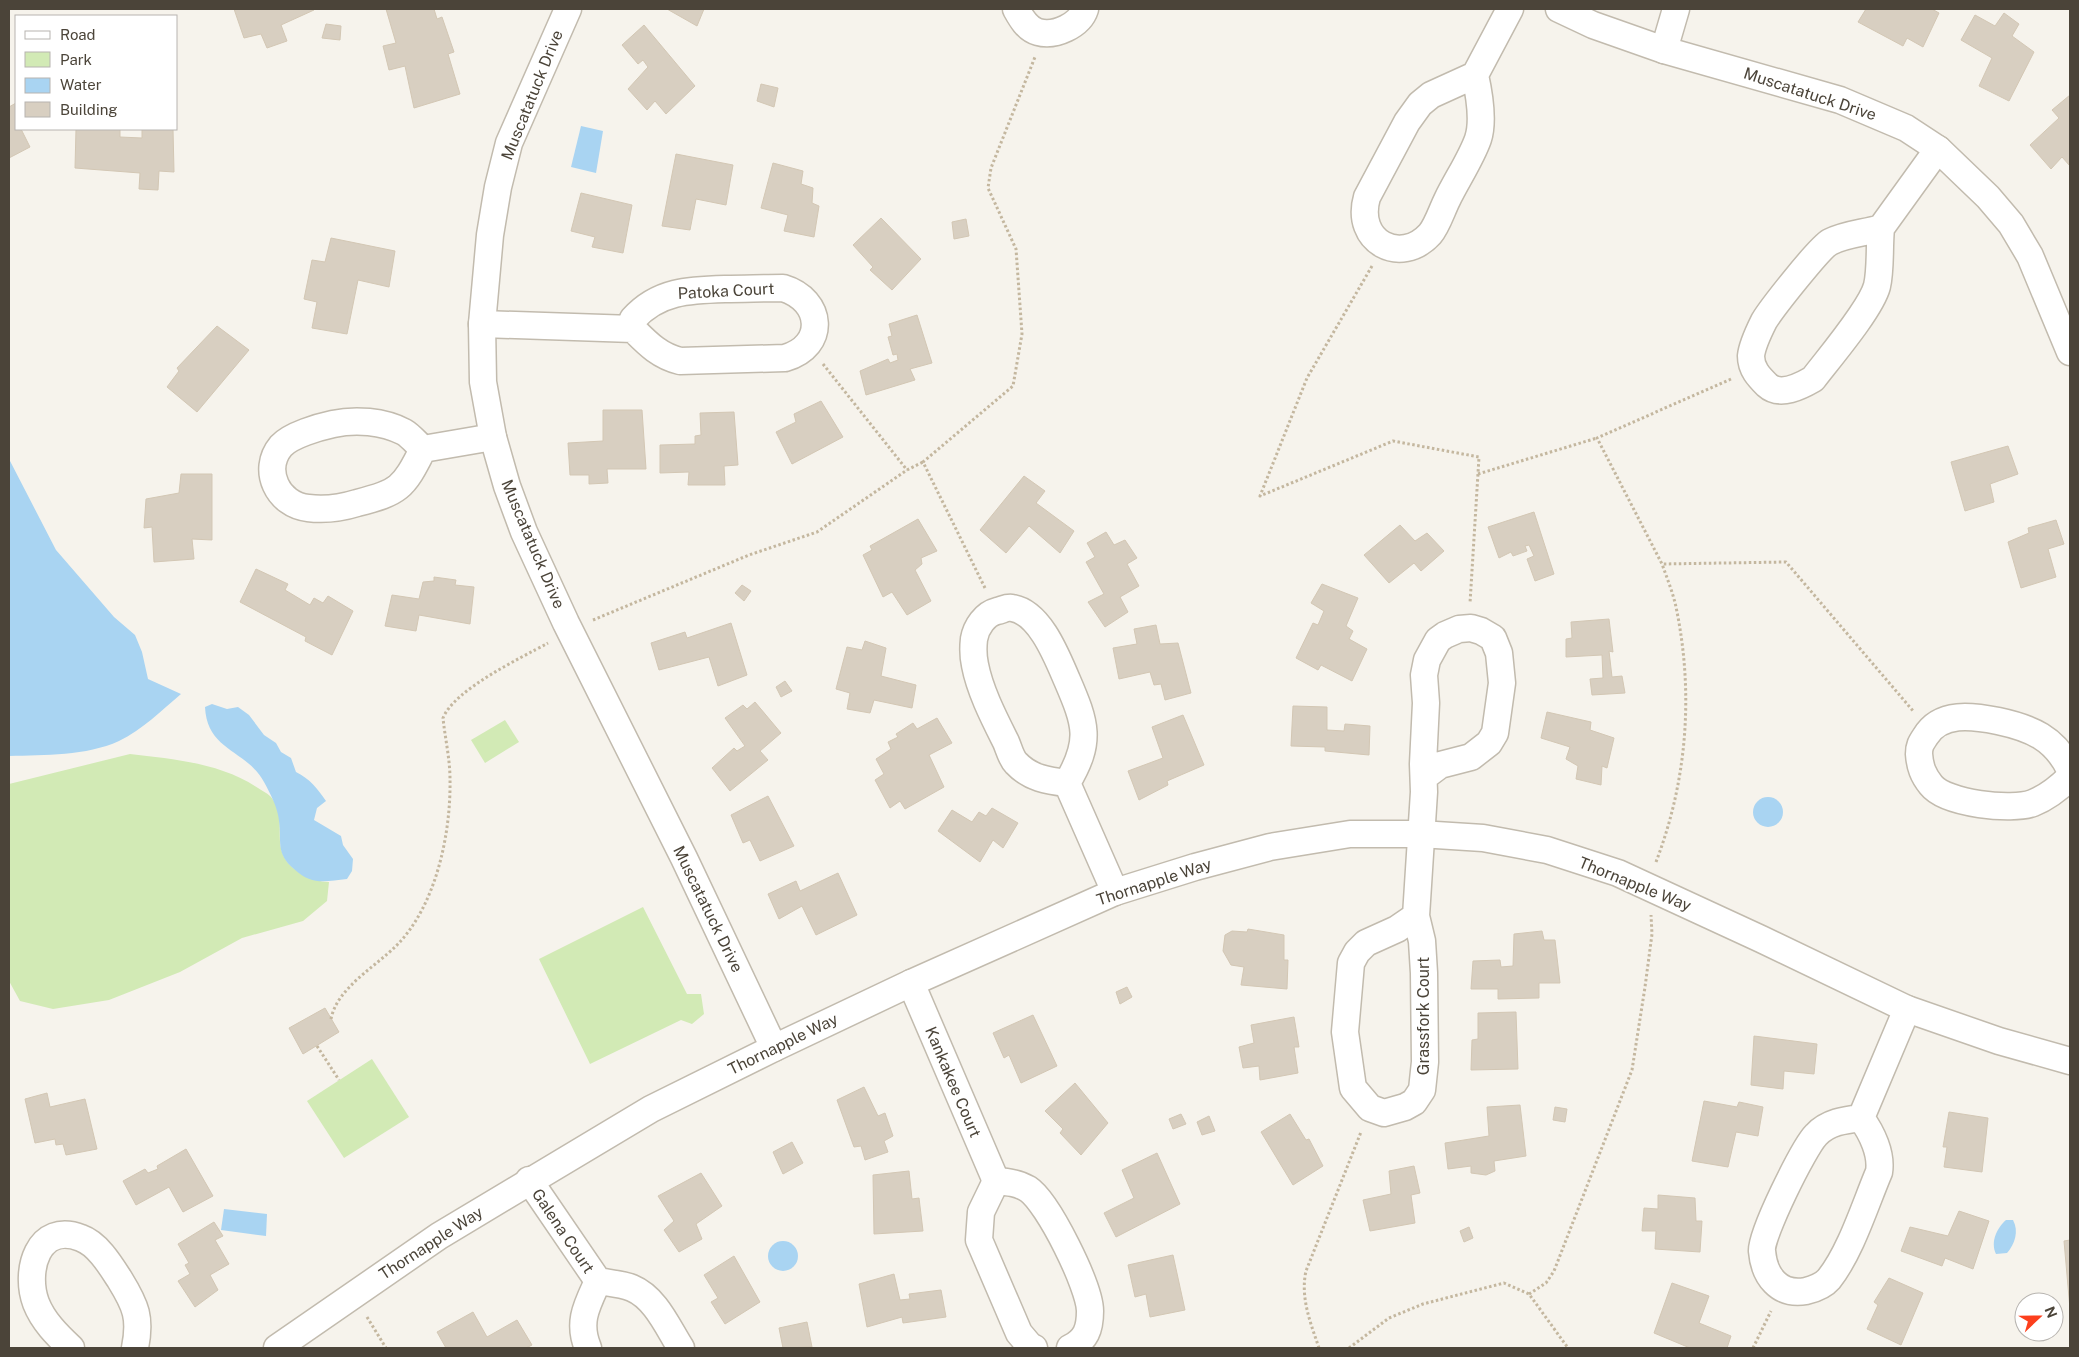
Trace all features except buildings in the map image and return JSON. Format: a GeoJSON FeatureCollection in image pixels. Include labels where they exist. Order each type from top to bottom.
{"type":"FeatureCollection","features":[{"type":"Feature","properties":{"kind":"street","name":"Muscatatuck Drive"},"geometry":{"type":"LineString","coordinates":[[568,9],[509,143],[498,187],[490,234],[482,324],[483,382],[493,437],[507,486],[524,532],[569,630],[684,858],[774,1048]]}},
{"type":"Feature","properties":{"kind":"street"},"geometry":{"type":"LineString","coordinates":[[1016,9],[1021,19],[1037,32],[1068,28],[1077,22],[1085,9]]}},
{"type":"Feature","properties":{"kind":"street"},"geometry":{"type":"LineString","coordinates":[[1475,75],[1431,95],[1420,104],[1407,122],[1367,197],[1364,208],[1365,224],[1372,236],[1384,245],[1401,248],[1413,246],[1430,234],[1478,138],[1480,109],[1475,75],[1510,9]]}},
{"type":"Feature","properties":{"kind":"street","name":"Muscatatuck Drive"},"geometry":{"type":"LineString","coordinates":[[1559,9],[1593,25],[1664,50],[1840,100],[1906,128],[1938,149],[1988,197],[2011,224],[2030,256],[2070,352]]}},
{"type":"Feature","properties":{"kind":"street"},"geometry":{"type":"LineString","coordinates":[[1664,50],[1676,9]]}},
{"type":"Feature","properties":{"kind":"street"},"geometry":{"type":"LineString","coordinates":[[1881,228],[1844,237],[1829,243],[1818,253],[1765,319],[1757,335],[1751,356],[1754,370],[1770,388],[1786,390],[1800,386],[1813,379],[1869,303],[1880,274],[1881,228],[1938,149]]}},
{"type":"Feature","properties":{"kind":"street","name":"Patoka Court"},"geometry":{"type":"LineString","coordinates":[[633,328],[633,320],[640,311],[658,299],[680,291],[783,288],[801,297],[815,316],[814,333],[807,344]]}},
{"type":"Feature","properties":{"kind":"street"},"geometry":{"type":"LineString","coordinates":[[482,324],[633,328],[656,351],[668,358],[680,361],[779,359],[793,356],[807,344]]}},
{"type":"Feature","properties":{"kind":"street"},"geometry":{"type":"LineString","coordinates":[[361,421],[388,426],[405,432],[423,449],[409,477],[392,492],[348,506],[324,509],[306,508],[292,503],[280,494],[272,479],[272,464],[281,446],[304,433],[341,422],[361,421]]}},
{"type":"Feature","properties":{"kind":"street"},"geometry":{"type":"LineString","coordinates":[[423,449],[493,437]]}},
{"type":"Feature","properties":{"kind":"street"},"geometry":{"type":"LineString","coordinates":[[1011,608],[1026,612],[1038,625],[1052,648],[1079,708],[1083,722],[1083,751],[1079,763],[1067,783],[1043,780],[1029,774],[1014,762],[994,718],[975,667],[973,651],[975,636],[981,622],[992,613],[1011,608]]}},
{"type":"Feature","properties":{"kind":"street"},"geometry":{"type":"LineString","coordinates":[[1424,777],[1440,765],[1471,757],[1489,743],[1495,733],[1502,683],[1499,652],[1493,638],[1481,631],[1468,628]]}},
{"type":"Feature","properties":{"kind":"street","name":"Grassfork Court"},"geometry":{"type":"LineString","coordinates":[[1370,1108],[1384,1114],[1395,1112],[1414,1102],[1422,1090],[1425,1062],[1424,973],[1422,941],[1416,916],[1424,792],[1426,703],[1424,675],[1427,660],[1438,640],[1445,635],[1468,628]]}},
{"type":"Feature","properties":{"kind":"street"},"geometry":{"type":"LineString","coordinates":[[2070,770],[2063,755],[2035,732],[1972,717],[1958,717],[1943,721],[1929,730],[1919,746],[1920,769],[1932,787],[1962,801],[2015,806],[2032,803],[2051,794],[2070,777]]}},
{"type":"Feature","properties":{"kind":"street"},"geometry":{"type":"LineString","coordinates":[[1067,783],[1115,892]]}},
{"type":"Feature","properties":{"kind":"street","name":"Thornapple Way"},"geometry":{"type":"LineString","coordinates":[[277,1348],[439,1236],[529,1180],[651,1109],[911,983],[1115,892],[1270,846],[1350,834],[1420,834],[1483,838],[1547,850],[1618,873],[1907,1009],[1999,1041],[2070,1061]]}},
{"type":"Feature","properties":{"kind":"street"},"geometry":{"type":"LineString","coordinates":[[1370,1108],[1353,1088],[1348,1061],[1345,1032],[1351,963],[1357,952],[1366,943],[1397,929],[1416,916]]}},
{"type":"Feature","properties":{"kind":"street","name":"Kankakee Court"},"geometry":{"type":"LineString","coordinates":[[911,983],[996,1181]]}},
{"type":"Feature","properties":{"kind":"street"},"geometry":{"type":"LineString","coordinates":[[1861,1118],[1907,1009]]}},
{"type":"Feature","properties":{"kind":"street"},"geometry":{"type":"LineString","coordinates":[[1861,1118],[1871,1134],[1880,1163],[1879,1172],[1843,1256],[1827,1281],[1814,1290],[1786,1291],[1775,1284],[1765,1270],[1761,1249],[1787,1185],[1806,1148],[1815,1135],[1825,1127],[1840,1121],[1861,1118]]}},
{"type":"Feature","properties":{"kind":"street","name":"Galena Court"},"geometry":{"type":"LineString","coordinates":[[529,1180],[598,1281],[631,1287],[643,1294],[652,1302],[681,1348]]}},
{"type":"Feature","properties":{"kind":"street"},"geometry":{"type":"LineString","coordinates":[[1034,1348],[1019,1333],[979,1240],[981,1212],[996,1181],[1012,1182],[1030,1190],[1048,1210],[1072,1259],[1088,1296],[1090,1309],[1089,1323],[1082,1342],[1070,1348]]}},
{"type":"Feature","properties":{"kind":"street"},"geometry":{"type":"LineString","coordinates":[[71,1348],[45,1319],[36,1302],[31,1281],[36,1252],[50,1239],[60,1236],[82,1238],[95,1248],[116,1275],[132,1300],[138,1315],[138,1332],[134,1348]]}},
{"type":"Feature","properties":{"kind":"street","name":"Galena Court"},"geometry":{"type":"LineString","coordinates":[[588,1348],[583,1313],[598,1281]]}},
{"type":"Feature","properties":{"kind":"path"},"geometry":{"type":"LineString","coordinates":[[331,1019],[333,1008],[343,996],[406,936],[426,902],[437,874],[444,846],[449,811],[450,778],[443,718],[453,702],[469,688],[569,630],[749,555],[817,532],[908,470],[923,462],[1013,386],[1022,334],[1016,249],[988,188],[991,168],[1045,32]]}},
{"type":"Feature","properties":{"kind":"path"},"geometry":{"type":"LineString","coordinates":[[1384,245],[1307,378],[1260,496],[1393,441],[1479,457],[1468,628]]}},
{"type":"Feature","properties":{"kind":"path"},"geometry":{"type":"LineString","coordinates":[[807,344],[908,470]]}},
{"type":"Feature","properties":{"kind":"path"},"geometry":{"type":"LineString","coordinates":[[1478,474],[1597,438],[1754,370]]}},
{"type":"Feature","properties":{"kind":"path"},"geometry":{"type":"LineString","coordinates":[[1529,1294],[1546,1284],[1554,1271],[1632,1070],[1652,934],[1651,888],[1655,865],[1666,836],[1679,783],[1687,710],[1684,655],[1676,606],[1662,564],[1597,438]]}},
{"type":"Feature","properties":{"kind":"path"},"geometry":{"type":"LineString","coordinates":[[923,462],[996,612]]}},
{"type":"Feature","properties":{"kind":"path"},"geometry":{"type":"LineString","coordinates":[[1662,564],[1786,562],[1929,730]]}},
{"type":"Feature","properties":{"kind":"path"},"geometry":{"type":"LineString","coordinates":[[317,1046],[339,1080]]}},
{"type":"Feature","properties":{"kind":"path"},"geometry":{"type":"LineString","coordinates":[[1319,1348],[1308,1317],[1304,1282],[1306,1271],[1370,1108]]}},
{"type":"Feature","properties":{"kind":"path"},"geometry":{"type":"LineString","coordinates":[[1349,1348],[1389,1318],[1423,1304],[1504,1283],[1529,1294],[1568,1348]]}},
{"type":"Feature","properties":{"kind":"path"},"geometry":{"type":"LineString","coordinates":[[1753,1348],[1781,1287]]}},
{"type":"Feature","properties":{"kind":"path"},"geometry":{"type":"LineString","coordinates":[[354,1295],[386,1348]]}},
{"type":"Feature","properties":{"kind":"green space"},"geometry":{"type":"Polygon","coordinates":[[[505,720],[519,742],[485,763],[471,740],[505,720]]]}},
{"type":"Feature","properties":{"kind":"green space"},"geometry":{"type":"Polygon","coordinates":[[[130,754],[180,760],[213,768],[244,780],[270,796],[279,816],[281,847],[284,857],[291,866],[304,875],[319,881],[329,882],[327,901],[303,921],[242,938],[180,972],[109,1000],[53,1009],[20,1001],[9,981],[9,784],[130,754]]]}},
{"type":"Feature","properties":{"kind":"green space"},"geometry":{"type":"Polygon","coordinates":[[[643,907],[687,994],[701,994],[704,1014],[692,1024],[681,1020],[590,1064],[539,959],[643,907]]]}},
{"type":"Feature","properties":{"kind":"green space"},"geometry":{"type":"Polygon","coordinates":[[[372,1059],[409,1117],[344,1158],[307,1101],[372,1059]]]}},
{"type":"Feature","properties":{"kind":"water"},"geometry":{"type":"Polygon","coordinates":[[[581,126],[603,131],[596,173],[571,167],[581,126]]]}},
{"type":"Feature","properties":{"kind":"water"},"geometry":{"type":"Polygon","coordinates":[[[9,459],[56,550],[114,617],[135,635],[142,652],[148,679],[181,694],[136,731],[106,746],[65,754],[9,756],[9,459]]]}},
{"type":"Feature","properties":{"kind":"water"},"geometry":{"type":"Polygon","coordinates":[[[212,704],[227,709],[238,707],[249,715],[264,735],[276,743],[281,752],[291,758],[296,772],[309,781],[326,801],[317,808],[314,820],[341,836],[343,845],[353,859],[352,871],[347,879],[319,881],[307,878],[284,858],[280,846],[278,816],[271,796],[257,771],[220,742],[213,733],[207,722],[205,707],[212,704]]]}},
{"type":"Feature","properties":{"kind":"water"},"geometry":{"type":"Polygon","coordinates":[[[1768,797],[1779,801],[1783,812],[1779,823],[1768,827],[1757,823],[1753,812],[1757,801],[1768,797]]]}},
{"type":"Feature","properties":{"kind":"water"},"geometry":{"type":"Polygon","coordinates":[[[224,1209],[267,1214],[266,1236],[221,1230],[224,1209]]]}},
{"type":"Feature","properties":{"kind":"water"},"geometry":{"type":"Polygon","coordinates":[[[2006,1220],[2013,1220],[2016,1229],[2015,1237],[2007,1253],[1996,1254],[1994,1249],[1995,1236],[2006,1220]]]}},
{"type":"Feature","properties":{"kind":"water"},"geometry":{"type":"Polygon","coordinates":[[[783,1241],[789,1242],[797,1250],[797,1262],[789,1270],[783,1271],[777,1270],[769,1262],[768,1256],[769,1250],[777,1242],[783,1241]]]}}]}
